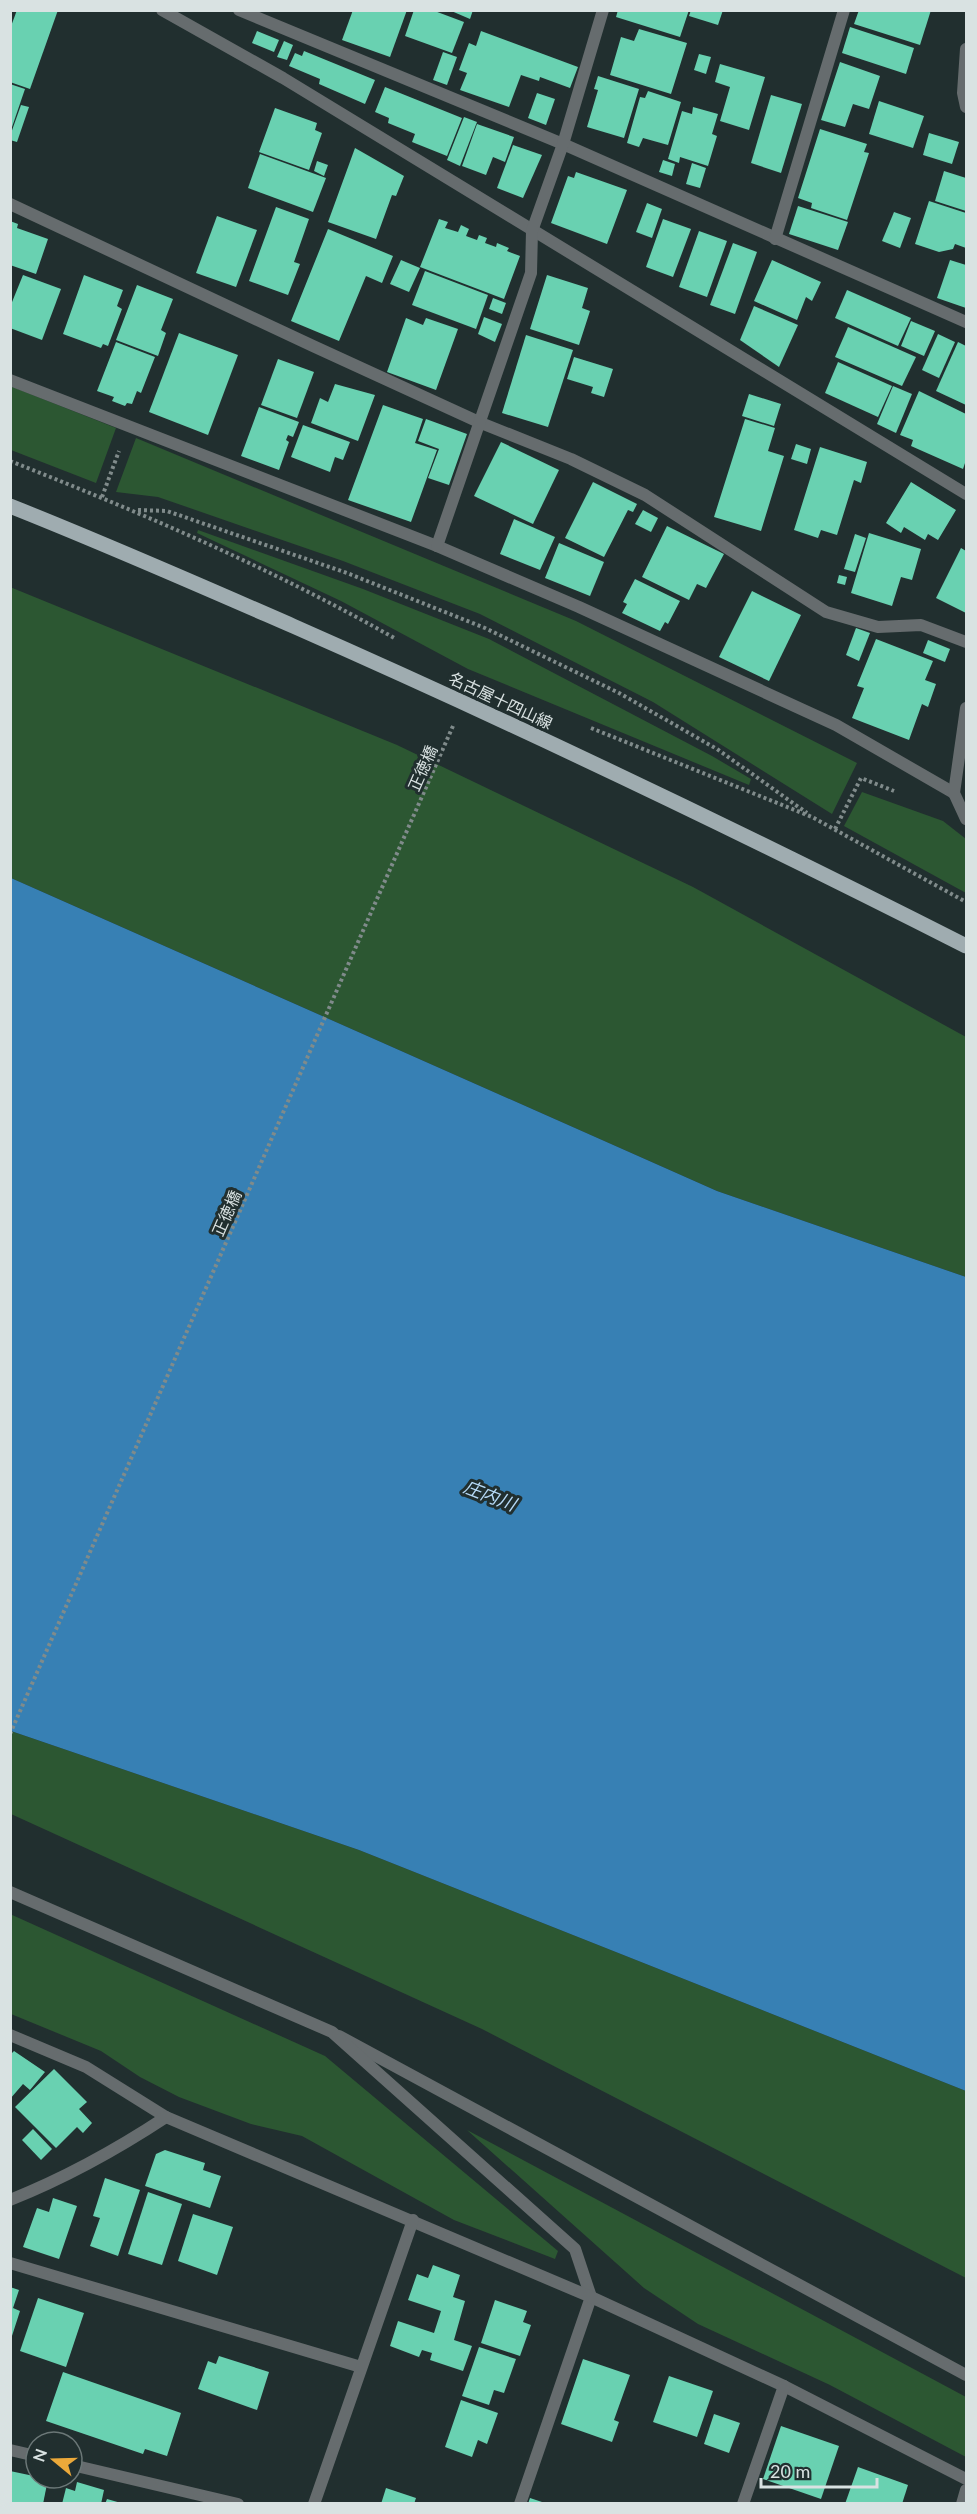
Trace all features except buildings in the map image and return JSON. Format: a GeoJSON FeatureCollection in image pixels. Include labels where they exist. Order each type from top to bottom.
{"type":"FeatureCollection","features":[{"type":"Feature","properties":{"kind":"main road","name":"名古屋十四山線"},"geometry":{"type":"LineString","coordinates":[[10,506],[92,538],[464,702],[808,866],[966,946]]}},
{"type":"Feature","properties":{"kind":"street"},"geometry":{"type":"LineString","coordinates":[[162,10],[283,78],[966,494]]}},
{"type":"Feature","properties":{"kind":"street"},"geometry":{"type":"LineString","coordinates":[[239,10],[563,144],[966,322]]}},
{"type":"Feature","properties":{"kind":"street"},"geometry":{"type":"LineString","coordinates":[[437,546],[531,273],[532,231],[563,144],[603,10]]}},
{"type":"Feature","properties":{"kind":"street"},"geometry":{"type":"LineString","coordinates":[[775,239],[844,10]]}},
{"type":"Feature","properties":{"kind":"street"},"geometry":{"type":"LineString","coordinates":[[966,49],[963,93],[966,107]]}},
{"type":"Feature","properties":{"kind":"street"},"geometry":{"type":"LineString","coordinates":[[10,204],[481,423],[571,459],[645,495],[826,612],[878,627],[921,625],[966,642]]}},
{"type":"Feature","properties":{"kind":"street"},"geometry":{"type":"LineString","coordinates":[[10,380],[128,428],[437,546],[579,607],[836,725],[954,793]]}},
{"type":"Feature","properties":{"kind":"street"},"geometry":{"type":"LineString","coordinates":[[966,708],[954,793],[966,819]]}},
{"type":"Feature","properties":{"kind":"street"},"geometry":{"type":"LineString","coordinates":[[10,1892],[332,2032],[966,2374]]}},
{"type":"Feature","properties":{"kind":"street"},"geometry":{"type":"LineString","coordinates":[[332,2032],[575,2249],[591,2297],[520,2504]]}},
{"type":"Feature","properties":{"kind":"street"},"geometry":{"type":"LineString","coordinates":[[10,2035],[86,2067],[166,2117],[591,2297],[784,2386],[966,2479]]}},
{"type":"Feature","properties":{"kind":"street"},"geometry":{"type":"LineString","coordinates":[[10,2200],[51,2184],[123,2145],[166,2117]]}},
{"type":"Feature","properties":{"kind":"street"},"geometry":{"type":"LineString","coordinates":[[314,2504],[413,2220]]}},
{"type":"Feature","properties":{"kind":"street"},"geometry":{"type":"LineString","coordinates":[[10,2263],[361,2367]]}},
{"type":"Feature","properties":{"kind":"street"},"geometry":{"type":"LineString","coordinates":[[743,2504],[784,2386]]}},
{"type":"Feature","properties":{"kind":"street"},"geometry":{"type":"LineString","coordinates":[[84,2467],[238,2504]]}},
{"type":"Feature","properties":{"kind":"street"},"geometry":{"type":"LineString","coordinates":[[962,2504],[966,2490]]}},
{"type":"Feature","properties":{"kind":"path"},"geometry":{"type":"LineString","coordinates":[[102,497],[128,428]]}},
{"type":"Feature","properties":{"kind":"path"},"geometry":{"type":"LineString","coordinates":[[10,461],[135,510],[341,608],[402,642]]}},
{"type":"Feature","properties":{"kind":"path"},"geometry":{"type":"LineString","coordinates":[[135,510],[167,511],[347,573],[485,628],[619,693],[717,749],[812,817]]}},
{"type":"Feature","properties":{"kind":"path","name":"正徳橋"},"geometry":{"type":"LineString","coordinates":[[10,1734],[464,702]]}},
{"type":"Feature","properties":{"kind":"path"},"geometry":{"type":"LineString","coordinates":[[582,725],[812,817],[966,902]]}},
{"type":"Feature","properties":{"kind":"path"},"geometry":{"type":"LineString","coordinates":[[835,829],[861,778],[887,789]]}},
{"type":"Feature","properties":{"kind":"green space"},"geometry":{"type":"Polygon","coordinates":[[[10,386],[116,428],[96,483],[11,450],[10,386]]]}},
{"type":"Feature","properties":{"kind":"green space"},"geometry":{"type":"Polygon","coordinates":[[[136,438],[576,621],[857,763],[832,814],[653,702],[480,614],[343,561],[158,497],[116,492],[136,438]]]}},
{"type":"Feature","properties":{"kind":"green space"},"geometry":{"type":"Polygon","coordinates":[[[198,530],[363,589],[489,639],[712,756],[751,779],[749,785],[468,669],[341,601],[197,533],[198,530]]]}},
{"type":"Feature","properties":{"kind":"green space"},"geometry":{"type":"Polygon","coordinates":[[[10,587],[397,745],[693,887],[966,1037],[966,1277],[717,1191],[11,878],[10,587]]]}},
{"type":"Feature","properties":{"kind":"green space"},"geometry":{"type":"Polygon","coordinates":[[[862,792],[943,821],[966,839],[966,893],[844,826],[862,792]]]}},
{"type":"Feature","properties":{"kind":"green space"},"geometry":{"type":"Polygon","coordinates":[[[11,1731],[359,1850],[966,2091],[966,2278],[482,2029],[11,1814],[11,1731]]]}},
{"type":"Feature","properties":{"kind":"green space"},"geometry":{"type":"Polygon","coordinates":[[[10,1914],[325,2056],[558,2251],[555,2259],[454,2220],[302,2136],[251,2124],[179,2097],[140,2077],[101,2051],[11,2014],[10,1914]]]}},
{"type":"Feature","properties":{"kind":"green space"},"geometry":{"type":"Polygon","coordinates":[[[467,2130],[966,2397],[966,2457],[830,2385],[698,2324],[644,2288],[467,2130]]]}},
{"type":"Feature","properties":{"kind":"water","name":"庄内川"},"geometry":{"type":"Polygon","coordinates":[[[11,878],[717,1191],[966,1277],[966,2091],[359,1850],[11,1731],[11,878]]]}}]}
